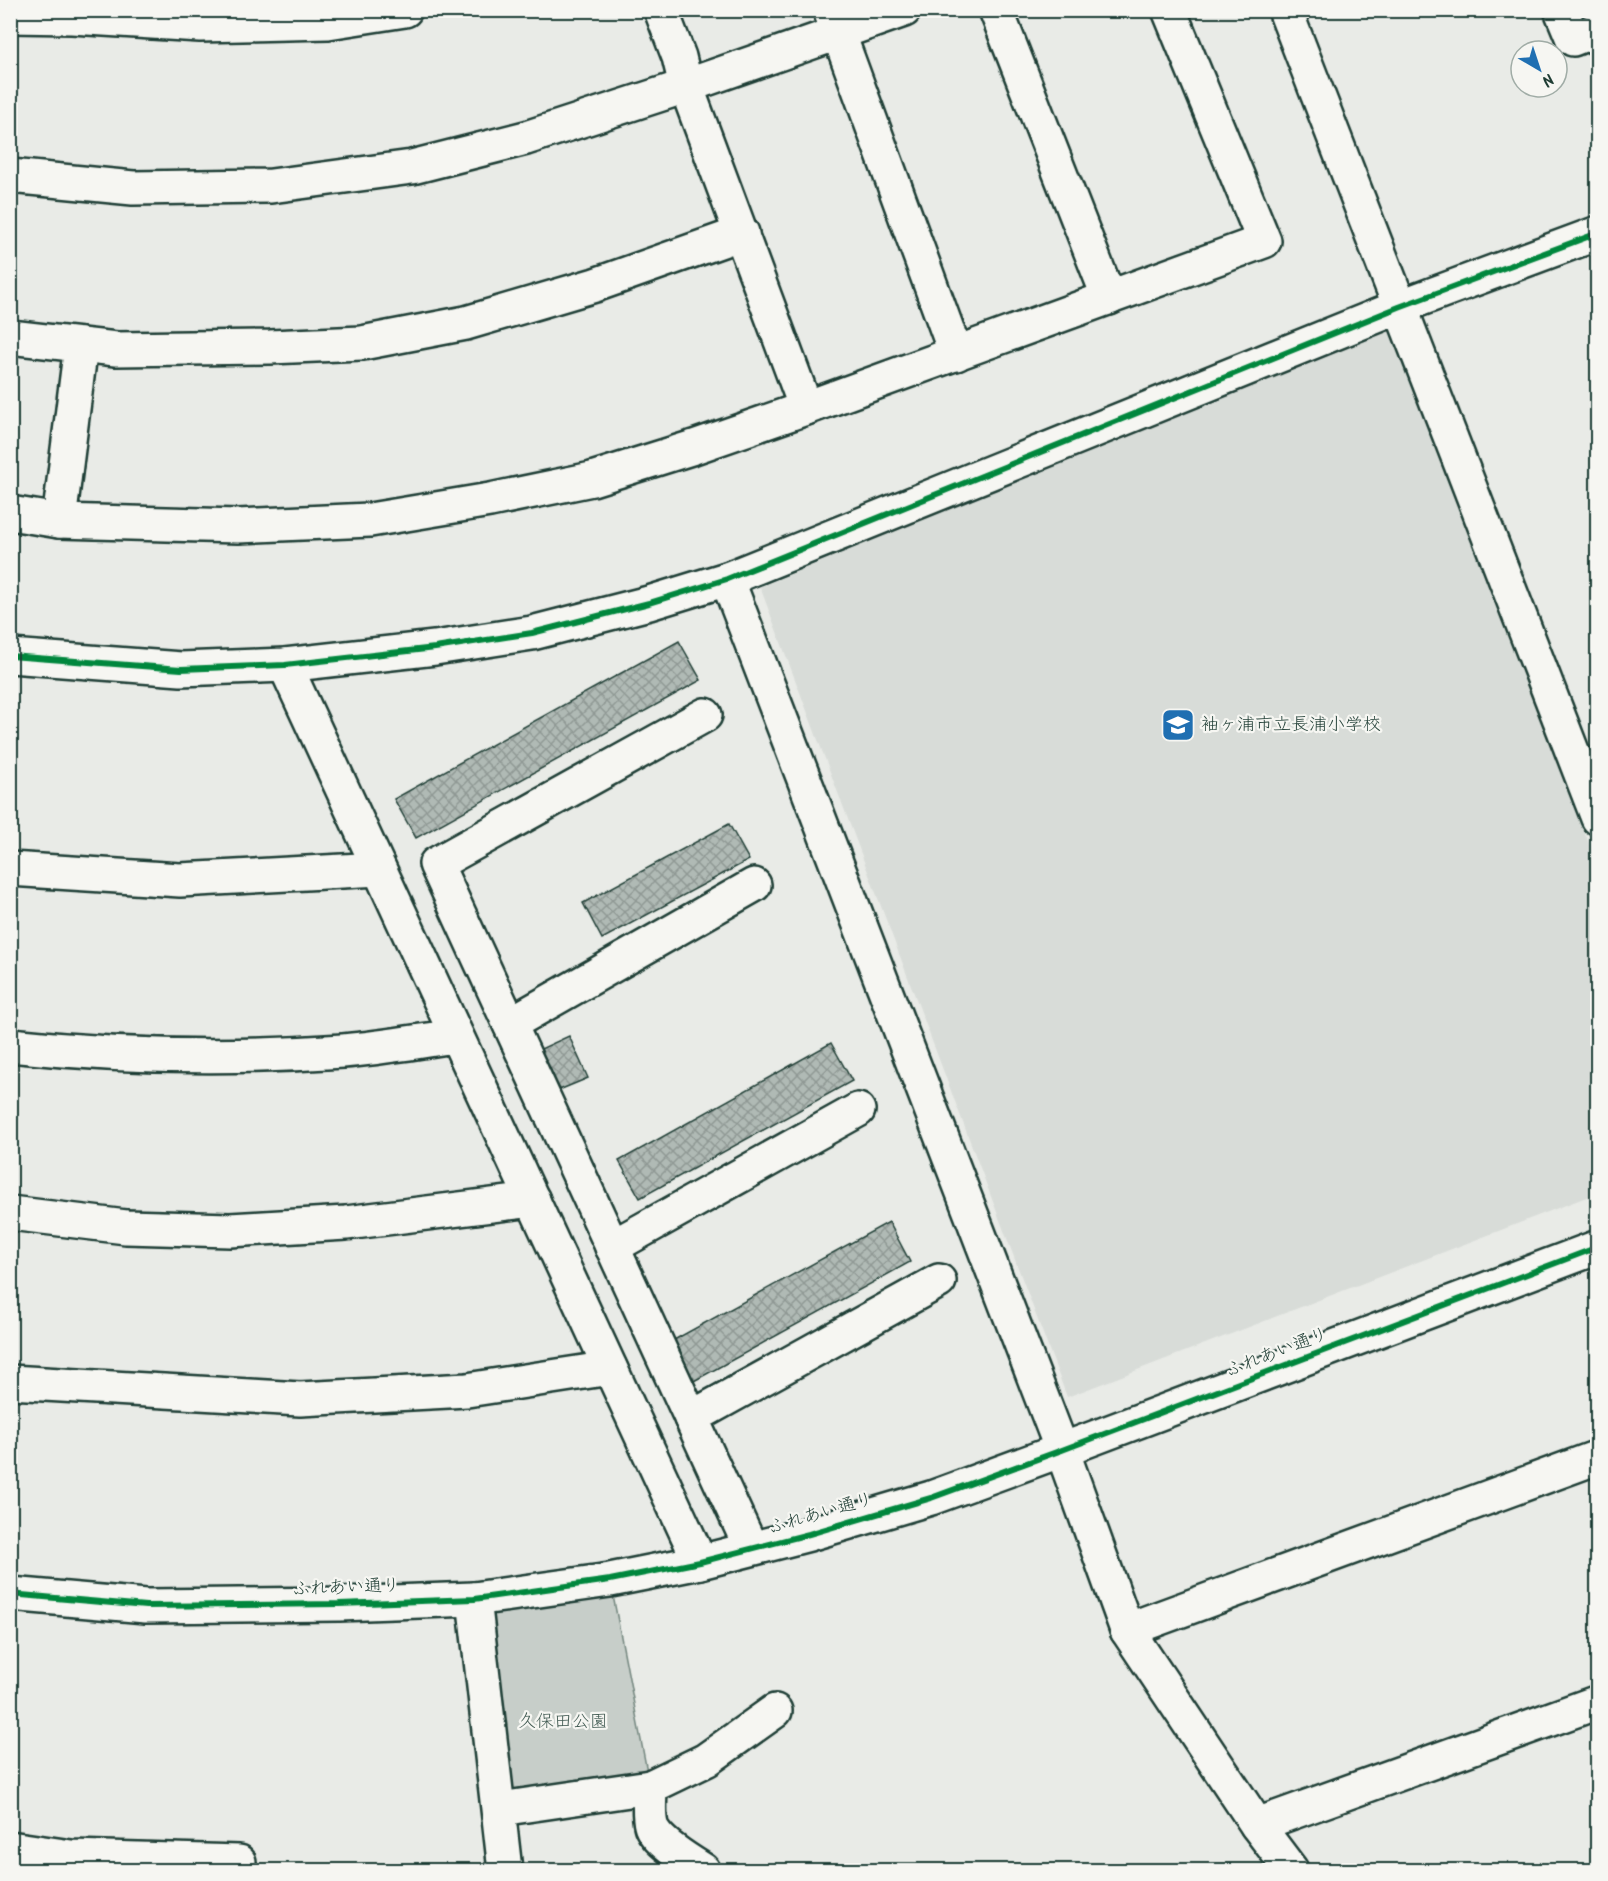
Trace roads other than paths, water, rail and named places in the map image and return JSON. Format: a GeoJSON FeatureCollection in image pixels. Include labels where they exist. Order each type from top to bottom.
{"type":"FeatureCollection","features":[{"type":"Feature","properties":{"kind":"street"},"geometry":{"type":"LineString","coordinates":[[10,16],[211,24],[328,22],[405,10]]}},
{"type":"Feature","properties":{"kind":"street"},"geometry":{"type":"LineString","coordinates":[[661,10],[679,57],[686,86],[806,408]]}},
{"type":"Feature","properties":{"kind":"street"},"geometry":{"type":"LineString","coordinates":[[10,176],[133,188],[271,186],[412,167],[526,138],[686,86],[834,22],[904,10]]}},
{"type":"Feature","properties":{"kind":"street"},"geometry":{"type":"LineString","coordinates":[[996,10],[1109,298]]}},
{"type":"Feature","properties":{"kind":"street"},"geometry":{"type":"LineString","coordinates":[[10,513],[59,521],[238,526],[370,520],[490,500],[592,479],[806,408],[1264,241],[1169,10]]}},
{"type":"Feature","properties":{"kind":"street"},"geometry":{"type":"LineString","coordinates":[[1285,10],[1400,307],[1584,745],[1598,818]]}},
{"type":"Feature","properties":{"kind":"street"},"geometry":{"type":"LineString","coordinates":[[1561,10],[1573,39],[1598,29]]}},
{"type":"Feature","properties":{"kind":"street"},"geometry":{"type":"LineString","coordinates":[[834,22],[956,354]]}},
{"type":"Feature","properties":{"kind":"street"},"geometry":{"type":"LineString","coordinates":[[10,337],[116,349],[363,343],[466,324],[595,285],[742,233]]}},
{"type":"Feature","properties":{"kind":"street"},"geometry":{"type":"LineString","coordinates":[[10,656],[181,669],[285,665],[435,648],[532,633],[649,603],[727,579],[1400,307],[1598,233]]}},
{"type":"Feature","properties":{"kind":"street"},"geometry":{"type":"LineString","coordinates":[[59,521],[81,345]]}},
{"type":"Feature","properties":{"kind":"street"},"geometry":{"type":"LineString","coordinates":[[727,579],[1062,1450],[1126,1630],[1257,1825],[1291,1870]]}},
{"type":"Feature","properties":{"kind":"street"},"geometry":{"type":"LineString","coordinates":[[285,665],[700,1562]]}},
{"type":"Feature","properties":{"kind":"street"},"geometry":{"type":"LineString","coordinates":[[705,714],[436,864],[751,1548]]}},
{"type":"Feature","properties":{"kind":"street"},"geometry":{"type":"LineString","coordinates":[[10,869],[180,880],[379,869]]}},
{"type":"Feature","properties":{"kind":"street"},"geometry":{"type":"LineString","coordinates":[[510,1024],[754,885]]}},
{"type":"Feature","properties":{"kind":"street"},"geometry":{"type":"LineString","coordinates":[[10,1045],[81,1053],[183,1056],[252,1055],[345,1051],[456,1036]]}},
{"type":"Feature","properties":{"kind":"street"},"geometry":{"type":"LineString","coordinates":[[612,1247],[858,1110]]}},
{"type":"Feature","properties":{"kind":"street"},"geometry":{"type":"LineString","coordinates":[[10,1213],[126,1227],[230,1230],[346,1223],[533,1200]]}},
{"type":"Feature","properties":{"kind":"street","name":"ふれあい通り"},"geometry":{"type":"LineString","coordinates":[[10,1594],[146,1606],[327,1604],[474,1599],[610,1580],[700,1562],[809,1534],[931,1498],[1598,1247]]}},
{"type":"Feature","properties":{"kind":"street"},"geometry":{"type":"LineString","coordinates":[[691,1418],[939,1281]]}},
{"type":"Feature","properties":{"kind":"street"},"geometry":{"type":"LineString","coordinates":[[10,1382],[300,1399],[467,1390],[610,1368]]}},
{"type":"Feature","properties":{"kind":"street"},"geometry":{"type":"LineString","coordinates":[[1126,1630],[1598,1457]]}},
{"type":"Feature","properties":{"kind":"street"},"geometry":{"type":"LineString","coordinates":[[474,1599],[500,1809],[505,1870]]}},
{"type":"Feature","properties":{"kind":"street"},"geometry":{"type":"LineString","coordinates":[[1257,1825],[1598,1702]]}},
{"type":"Feature","properties":{"kind":"street"},"geometry":{"type":"LineString","coordinates":[[500,1809],[650,1787],[706,1760],[775,1711]]}},
{"type":"Feature","properties":{"kind":"street"},"geometry":{"type":"LineString","coordinates":[[650,1787],[651,1827],[663,1842],[682,1858],[703,1870]]}},
{"type":"Feature","properties":{"kind":"street"},"geometry":{"type":"LineString","coordinates":[[10,1848],[71,1857],[239,1862],[239,1870]]}},
{"type":"Feature","properties":{"kind":"place","name":"袖ヶ浦市立長浦小学校"},"geometry":{"type":"Point","coordinates":[1178,725]}},
{"type":"Feature","properties":{"kind":"park label","name":"久保田公園"},"geometry":{"type":"Point","coordinates":[563,1722]}}]}
